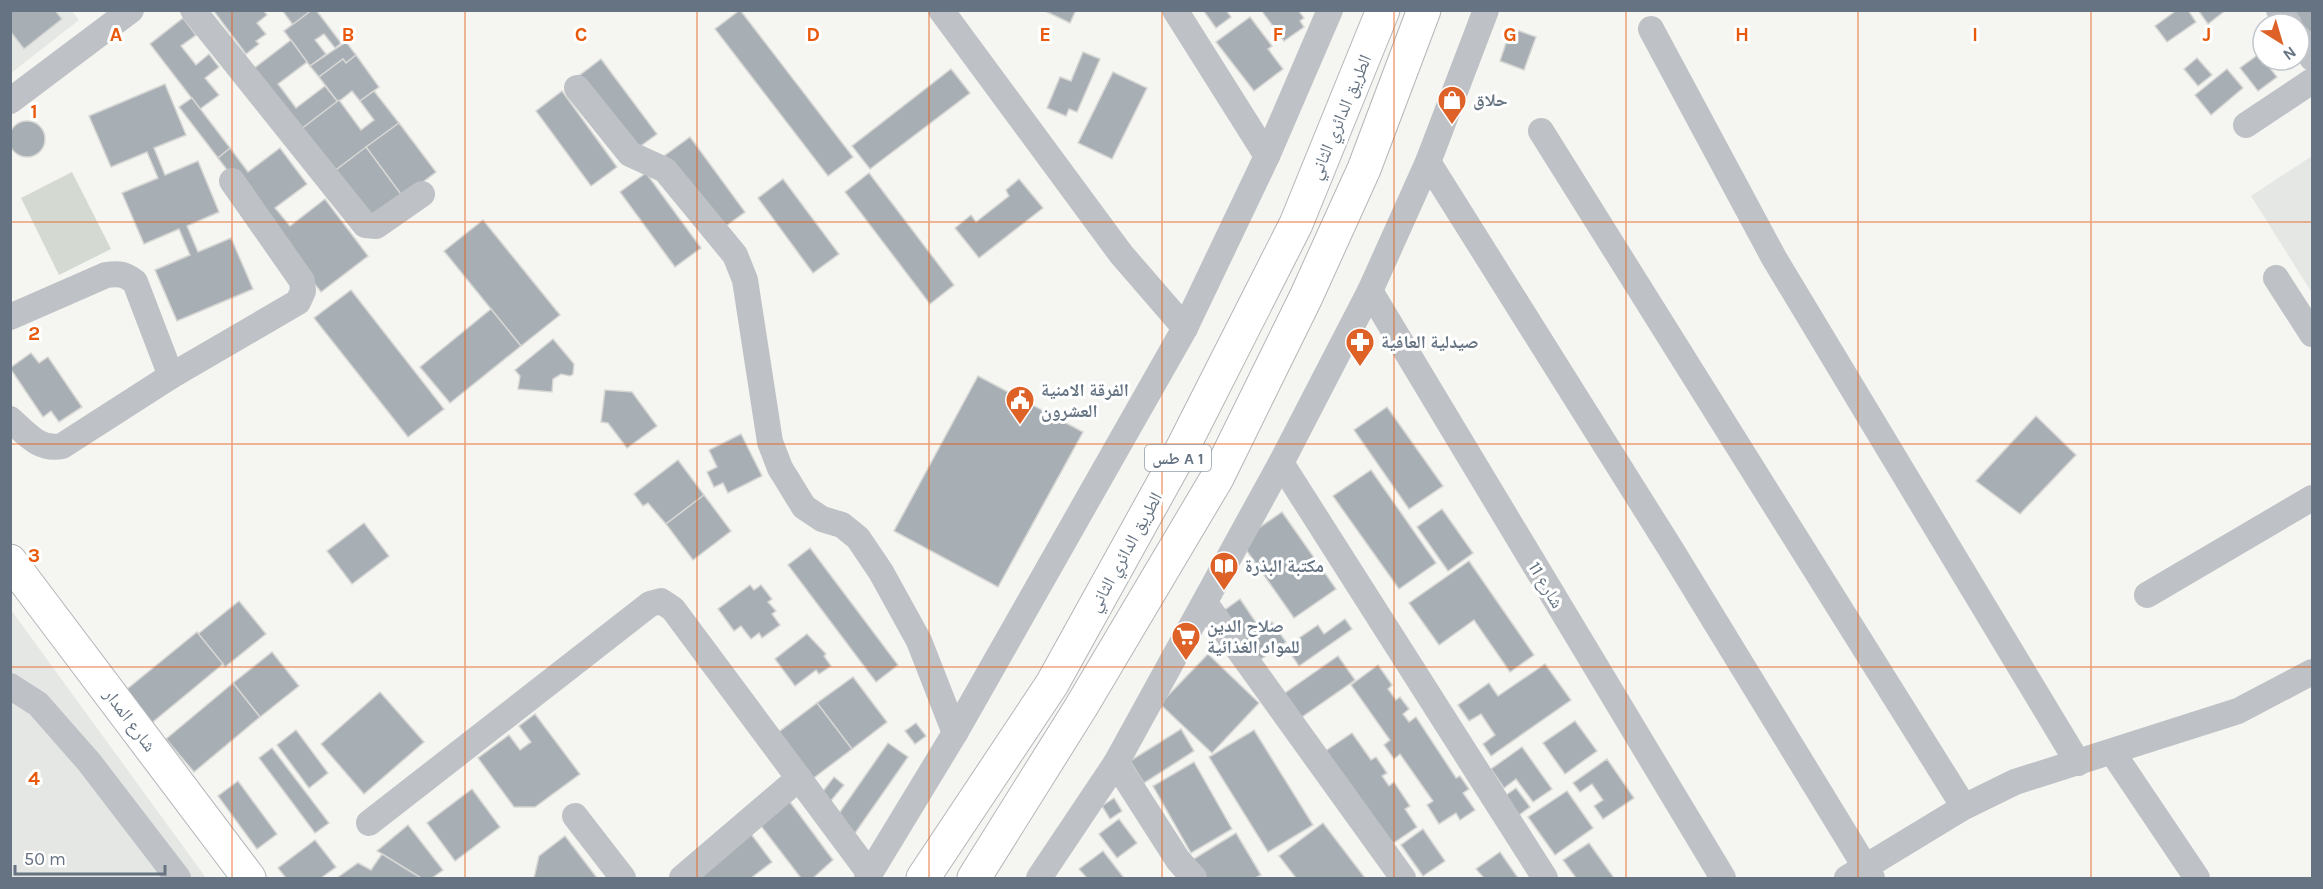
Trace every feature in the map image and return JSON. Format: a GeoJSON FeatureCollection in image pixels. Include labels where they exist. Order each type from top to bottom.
{"type":"FeatureCollection","features":[{"type":"Feature","properties":{"kind":"main road","name":"الطريق الدائري الثاني"},"geometry":{"type":"LineString","coordinates":[[923,879],[1052,684],[1180,453],[1296,224],[1383,10]]}},
{"type":"Feature","properties":{"kind":"main road","name":"طس A 1"},"geometry":{"type":"LineString","coordinates":[[974,879],[1081,707],[1217,478],[1306,297],[1364,169],[1424,10]]}},
{"type":"Feature","properties":{"kind":"main road","name":"شارع المدار"},"geometry":{"type":"LineString","coordinates":[[11,563],[249,879]]}},
{"type":"Feature","properties":{"kind":"street"},"geometry":{"type":"LineString","coordinates":[[10,101],[131,10]]}},
{"type":"Feature","properties":{"kind":"street"},"geometry":{"type":"LineString","coordinates":[[193,10],[365,225],[376,226],[422,194]]}},
{"type":"Feature","properties":{"kind":"street"},"geometry":{"type":"LineString","coordinates":[[941,10],[1121,254],[1185,328]]}},
{"type":"Feature","properties":{"kind":"street"},"geometry":{"type":"LineString","coordinates":[[1175,10],[1266,156]]}},
{"type":"Feature","properties":{"kind":"street"},"geometry":{"type":"LineString","coordinates":[[1039,879],[1116,763],[1281,463],[1370,291],[1428,162],[1486,10]]}},
{"type":"Feature","properties":{"kind":"street"},"geometry":{"type":"LineString","coordinates":[[369,823],[650,604],[661,601],[673,609],[869,876],[955,733],[1185,328],[1266,156],[1325,14]]}},
{"type":"Feature","properties":{"kind":"street"},"geometry":{"type":"LineString","coordinates":[[1651,29],[1774,258],[2078,763]]}},
{"type":"Feature","properties":{"kind":"street"},"geometry":{"type":"LineString","coordinates":[[2246,125],[2313,81]]}},
{"type":"Feature","properties":{"kind":"street"},"geometry":{"type":"LineString","coordinates":[[577,88],[630,154],[665,170],[735,255],[746,280],[770,442],[780,468],[804,507],[822,519],[842,525],[858,538],[881,572],[919,641],[955,733]]}},
{"type":"Feature","properties":{"kind":"street"},"geometry":{"type":"LineString","coordinates":[[1541,131],[1964,807]]}},
{"type":"Feature","properties":{"kind":"street"},"geometry":{"type":"LineString","coordinates":[[1428,162],[1672,550],[1861,875],[1964,807],[2015,782],[2113,753],[2238,711],[2313,672]]}},
{"type":"Feature","properties":{"kind":"street"},"geometry":{"type":"LineString","coordinates":[[10,419],[42,446],[52,448],[62,446],[171,376],[298,302],[303,291],[302,280],[232,181]]}},
{"type":"Feature","properties":{"kind":"street"},"geometry":{"type":"LineString","coordinates":[[10,317],[106,275],[117,273],[127,275],[135,282],[171,376]]}},
{"type":"Feature","properties":{"kind":"street"},"geometry":{"type":"LineString","coordinates":[[2276,278],[2313,334]]}},
{"type":"Feature","properties":{"kind":"street","name":"شارع 11"},"geometry":{"type":"LineString","coordinates":[[1370,291],[1723,879]]}},
{"type":"Feature","properties":{"kind":"street"},"geometry":{"type":"LineString","coordinates":[[1281,463],[1545,879]]}},
{"type":"Feature","properties":{"kind":"street"},"geometry":{"type":"LineString","coordinates":[[2147,595],[2313,498]]}},
{"type":"Feature","properties":{"kind":"street"},"geometry":{"type":"LineString","coordinates":[[1205,603],[1403,879]]}},
{"type":"Feature","properties":{"kind":"street"},"geometry":{"type":"LineString","coordinates":[[10,686],[38,704],[82,754],[178,879]]}},
{"type":"Feature","properties":{"kind":"street"},"geometry":{"type":"LineString","coordinates":[[2113,753],[2197,879]]}},
{"type":"Feature","properties":{"kind":"street"},"geometry":{"type":"LineString","coordinates":[[1116,763],[1178,860],[1194,879]]}},
{"type":"Feature","properties":{"kind":"street"},"geometry":{"type":"LineString","coordinates":[[682,879],[799,778]]}},
{"type":"Feature","properties":{"kind":"street"},"geometry":{"type":"LineString","coordinates":[[575,816],[623,879]]}},
{"type":"Feature","properties":{"kind":"shaded area"},"geometry":{"type":"Polygon","coordinates":[[[11,11],[72,11],[79,20],[11,73],[11,11]]]}},
{"type":"Feature","properties":{"kind":"shaded area"},"geometry":{"type":"Polygon","coordinates":[[[2312,156],[2312,293],[2251,196],[2312,156]]]}},
{"type":"Feature","properties":{"kind":"shaded area"},"geometry":{"type":"Polygon","coordinates":[[[72,172],[111,249],[59,275],[21,198],[72,172]]]}},
{"type":"Feature","properties":{"kind":"shaded area"},"geometry":{"type":"Polygon","coordinates":[[[11,610],[206,878],[11,878],[11,610]]]}},
{"type":"Feature","properties":{"kind":"building"},"geometry":{"type":"Polygon","coordinates":[[[10,10],[55,10],[62,19],[24,49],[10,31],[10,10]]]}},
{"type":"Feature","properties":{"kind":"building"},"geometry":{"type":"Polygon","coordinates":[[[213,10],[263,10],[267,15],[257,23],[266,34],[256,41],[259,44],[246,54],[213,10]]]}},
{"type":"Feature","properties":{"kind":"building"},"geometry":{"type":"Polygon","coordinates":[[[282,10],[312,10],[293,25],[282,10]]]}},
{"type":"Feature","properties":{"kind":"building"},"geometry":{"type":"Polygon","coordinates":[[[312,10],[316,10],[341,43],[335,48],[324,34],[315,40],[326,54],[310,66],[284,31],[312,10]]]}},
{"type":"Feature","properties":{"kind":"building"},"geometry":{"type":"Polygon","coordinates":[[[740,10],[853,157],[828,176],[715,29],[740,10]]]}},
{"type":"Feature","properties":{"kind":"building"},"geometry":{"type":"Polygon","coordinates":[[[1043,10],[1076,10],[1070,23],[1043,10]]]}},
{"type":"Feature","properties":{"kind":"building"},"geometry":{"type":"Polygon","coordinates":[[[1203,10],[1226,10],[1231,17],[1216,28],[1203,10]]]}},
{"type":"Feature","properties":{"kind":"building"},"geometry":{"type":"Polygon","coordinates":[[[1261,10],[1298,10],[1304,18],[1300,21],[1304,27],[1284,41],[1261,10]]]}},
{"type":"Feature","properties":{"kind":"building"},"geometry":{"type":"Polygon","coordinates":[[[2177,10],[2188,10],[2196,22],[2167,42],[2155,26],[2177,10]]]}},
{"type":"Feature","properties":{"kind":"building"},"geometry":{"type":"Polygon","coordinates":[[[2198,10],[2226,10],[2208,24],[2198,10]]]}},
{"type":"Feature","properties":{"kind":"building"},"geometry":{"type":"Polygon","coordinates":[[[2287,10],[2312,10],[2312,31],[2311,12],[2289,12],[2287,10]]]}},
{"type":"Feature","properties":{"kind":"building"},"geometry":{"type":"Polygon","coordinates":[[[1250,17],[1272,46],[1268,49],[1283,69],[1254,91],[1216,42],[1250,17]]]}},
{"type":"Feature","properties":{"kind":"building"},"geometry":{"type":"Polygon","coordinates":[[[183,18],[196,35],[181,46],[196,65],[209,54],[219,67],[205,78],[219,95],[200,109],[150,44],[183,18]]]}},
{"type":"Feature","properties":{"kind":"building"},"geometry":{"type":"Polygon","coordinates":[[[1511,28],[1536,37],[1524,70],[1500,61],[1511,28]]]}},
{"type":"Feature","properties":{"kind":"building"},"geometry":{"type":"Polygon","coordinates":[[[291,40],[307,62],[278,84],[296,108],[325,86],[338,102],[300,130],[253,69],[291,40]]]}},
{"type":"Feature","properties":{"kind":"building"},"geometry":{"type":"Polygon","coordinates":[[[346,42],[356,55],[346,63],[343,59],[319,77],[310,66],[346,42]]]}},
{"type":"Feature","properties":{"kind":"building"},"geometry":{"type":"Polygon","coordinates":[[[1083,52],[1100,59],[1077,112],[1069,109],[1066,116],[1047,108],[1060,77],[1071,81],[1083,52]]]}},
{"type":"Feature","properties":{"kind":"building"},"geometry":{"type":"Polygon","coordinates":[[[356,55],[379,87],[360,101],[352,91],[338,102],[319,77],[343,59],[346,63],[356,55]]]}},
{"type":"Feature","properties":{"kind":"building"},"geometry":{"type":"Polygon","coordinates":[[[2197,58],[2212,75],[2198,86],[2184,69],[2197,58]]]}},
{"type":"Feature","properties":{"kind":"building"},"geometry":{"type":"Polygon","coordinates":[[[601,59],[657,134],[631,153],[576,78],[601,59]]]}},
{"type":"Feature","properties":{"kind":"building"},"geometry":{"type":"Polygon","coordinates":[[[2251,60],[2251,72],[2273,72],[2277,77],[2258,91],[2240,68],[2251,60]]]}},
{"type":"Feature","properties":{"kind":"building"},"geometry":{"type":"Polygon","coordinates":[[[951,69],[970,93],[870,169],[852,146],[951,69]]]}},
{"type":"Feature","properties":{"kind":"building"},"geometry":{"type":"Polygon","coordinates":[[[2227,69],[2243,88],[2211,115],[2195,95],[2227,69]]]}},
{"type":"Feature","properties":{"kind":"building"},"geometry":{"type":"Polygon","coordinates":[[[1113,72],[1147,88],[1112,159],[1078,143],[1113,72]]]}},
{"type":"Feature","properties":{"kind":"building"},"geometry":{"type":"Polygon","coordinates":[[[165,84],[186,135],[154,148],[165,175],[198,161],[219,212],[187,226],[198,252],[231,238],[253,289],[177,321],[155,270],[190,255],[179,229],[144,244],[122,193],[158,178],[147,152],[111,167],[89,116],[165,84]]]}},
{"type":"Feature","properties":{"kind":"building"},"geometry":{"type":"Polygon","coordinates":[[[374,91],[399,123],[332,173],[300,130],[339,100],[361,130],[374,120],[360,101],[374,91]]]}},
{"type":"Feature","properties":{"kind":"building"},"geometry":{"type":"Polygon","coordinates":[[[562,91],[617,167],[591,186],[536,111],[562,91]]]}},
{"type":"Feature","properties":{"kind":"building"},"geometry":{"type":"Polygon","coordinates":[[[192,98],[230,148],[218,158],[179,107],[192,98]]]}},
{"type":"Feature","properties":{"kind":"building"},"geometry":{"type":"Polygon","coordinates":[[[27,121],[40,126],[45,139],[40,152],[27,157],[14,152],[9,139],[14,126],[27,121]]]}},
{"type":"Feature","properties":{"kind":"building"},"geometry":{"type":"Polygon","coordinates":[[[399,123],[436,172],[403,197],[366,147],[399,123]]]}},
{"type":"Feature","properties":{"kind":"building"},"geometry":{"type":"Polygon","coordinates":[[[690,137],[745,212],[719,231],[664,156],[690,137]]]}},
{"type":"Feature","properties":{"kind":"building"},"geometry":{"type":"Polygon","coordinates":[[[366,147],[403,197],[369,222],[332,173],[366,147]]]}},
{"type":"Feature","properties":{"kind":"building"},"geometry":{"type":"Polygon","coordinates":[[[230,148],[248,172],[280,148],[307,184],[275,208],[290,226],[325,199],[368,256],[321,292],[218,158],[230,148]]]}},
{"type":"Feature","properties":{"kind":"building"},"geometry":{"type":"Polygon","coordinates":[[[646,173],[701,248],[675,267],[620,192],[646,173]]]}},
{"type":"Feature","properties":{"kind":"building"},"geometry":{"type":"Polygon","coordinates":[[[869,173],[954,285],[930,304],[845,192],[869,173]]]}},
{"type":"Feature","properties":{"kind":"building"},"geometry":{"type":"Polygon","coordinates":[[[783,179],[839,254],[813,273],[758,198],[783,179]]]}},
{"type":"Feature","properties":{"kind":"building"},"geometry":{"type":"Polygon","coordinates":[[[1019,179],[1043,208],[979,258],[955,228],[971,215],[976,222],[1009,196],[1006,190],[1019,179]]]}},
{"type":"Feature","properties":{"kind":"building"},"geometry":{"type":"Polygon","coordinates":[[[483,220],[560,315],[521,346],[444,251],[483,220]]]}},
{"type":"Feature","properties":{"kind":"building"},"geometry":{"type":"Polygon","coordinates":[[[351,290],[444,409],[408,437],[314,318],[351,290]]]}},
{"type":"Feature","properties":{"kind":"building"},"geometry":{"type":"Polygon","coordinates":[[[491,309],[521,346],[450,403],[420,367],[491,309]]]}},
{"type":"Feature","properties":{"kind":"building"},"geometry":{"type":"Polygon","coordinates":[[[553,339],[574,364],[573,374],[570,376],[561,374],[553,379],[552,392],[518,389],[520,376],[515,370],[553,339]]]}},
{"type":"Feature","properties":{"kind":"building"},"geometry":{"type":"Polygon","coordinates":[[[31,353],[39,363],[48,357],[82,407],[59,422],[51,411],[43,417],[10,368],[31,353]]]}},
{"type":"Feature","properties":{"kind":"building"},"geometry":{"type":"Polygon","coordinates":[[[978,376],[1083,432],[998,587],[894,531],[978,376]]]}},
{"type":"Feature","properties":{"kind":"building"},"geometry":{"type":"Polygon","coordinates":[[[605,390],[632,392],[657,426],[627,448],[608,423],[601,422],[605,390]]]}},
{"type":"Feature","properties":{"kind":"building"},"geometry":{"type":"Polygon","coordinates":[[[1387,407],[1443,486],[1409,509],[1354,430],[1387,407]]]}},
{"type":"Feature","properties":{"kind":"building"},"geometry":{"type":"Polygon","coordinates":[[[2036,416],[2076,455],[2020,514],[1976,481],[2036,416]]]}},
{"type":"Feature","properties":{"kind":"building"},"geometry":{"type":"Polygon","coordinates":[[[741,434],[762,476],[728,493],[723,483],[714,487],[707,472],[717,467],[709,450],[741,434]]]}},
{"type":"Feature","properties":{"kind":"building"},"geometry":{"type":"Polygon","coordinates":[[[678,460],[704,495],[666,524],[648,503],[643,506],[634,494],[678,460]]]}},
{"type":"Feature","properties":{"kind":"building"},"geometry":{"type":"Polygon","coordinates":[[[1371,470],[1436,563],[1399,589],[1333,496],[1371,470]]]}},
{"type":"Feature","properties":{"kind":"building"},"geometry":{"type":"Polygon","coordinates":[[[704,495],[731,531],[693,560],[666,524],[704,495]]]}},
{"type":"Feature","properties":{"kind":"building"},"geometry":{"type":"Polygon","coordinates":[[[1442,509],[1473,553],[1448,571],[1417,527],[1442,509]]]}},
{"type":"Feature","properties":{"kind":"building"},"geometry":{"type":"Polygon","coordinates":[[[1282,512],[1336,589],[1294,618],[1240,541],[1282,512]]]}},
{"type":"Feature","properties":{"kind":"building"},"geometry":{"type":"Polygon","coordinates":[[[364,523],[389,556],[352,584],[327,551],[364,523]]]}},
{"type":"Feature","properties":{"kind":"building"},"geometry":{"type":"Polygon","coordinates":[[[810,548],[898,665],[876,682],[788,565],[810,548]]]}},
{"type":"Feature","properties":{"kind":"building"},"geometry":{"type":"Polygon","coordinates":[[[1469,561],[1534,655],[1510,672],[1474,620],[1439,645],[1409,603],[1469,561]]]}},
{"type":"Feature","properties":{"kind":"building"},"geometry":{"type":"Polygon","coordinates":[[[750,585],[754,590],[761,585],[772,599],[768,602],[776,611],[772,614],[780,625],[762,638],[759,633],[751,639],[741,626],[734,631],[718,609],[750,585]]]}},
{"type":"Feature","properties":{"kind":"building"},"geometry":{"type":"Polygon","coordinates":[[[1240,599],[1261,630],[1272,622],[1286,642],[1254,664],[1219,614],[1240,599]]]}},
{"type":"Feature","properties":{"kind":"building"},"geometry":{"type":"Polygon","coordinates":[[[239,601],[266,634],[225,667],[198,634],[239,601]]]}},
{"type":"Feature","properties":{"kind":"building"},"geometry":{"type":"Polygon","coordinates":[[[1345,619],[1352,629],[1299,666],[1286,647],[1318,625],[1324,634],[1345,619]]]}},
{"type":"Feature","properties":{"kind":"building"},"geometry":{"type":"Polygon","coordinates":[[[197,632],[223,664],[148,726],[121,694],[197,632]]]}},
{"type":"Feature","properties":{"kind":"building"},"geometry":{"type":"Polygon","coordinates":[[[807,634],[826,654],[824,656],[831,666],[819,674],[816,670],[795,686],[775,659],[807,634]]]}},
{"type":"Feature","properties":{"kind":"building"},"geometry":{"type":"Polygon","coordinates":[[[272,652],[299,686],[260,717],[233,683],[272,652]]]}},
{"type":"Feature","properties":{"kind":"building"},"geometry":{"type":"Polygon","coordinates":[[[1208,654],[1259,703],[1212,753],[1160,704],[1208,654]]]}},
{"type":"Feature","properties":{"kind":"building"},"geometry":{"type":"Polygon","coordinates":[[[1338,656],[1355,680],[1299,719],[1282,695],[1338,656]]]}},
{"type":"Feature","properties":{"kind":"building"},"geometry":{"type":"Polygon","coordinates":[[[1545,664],[1571,700],[1491,756],[1483,744],[1495,735],[1481,714],[1469,721],[1458,705],[1489,683],[1498,696],[1545,664]]]}},
{"type":"Feature","properties":{"kind":"building"},"geometry":{"type":"Polygon","coordinates":[[[1378,665],[1392,685],[1388,689],[1396,700],[1400,697],[1409,709],[1403,714],[1409,722],[1416,717],[1456,778],[1460,776],[1469,789],[1463,793],[1475,810],[1460,820],[1456,813],[1439,824],[1427,805],[1433,801],[1400,754],[1394,759],[1384,745],[1390,740],[1351,685],[1378,665]]]}},
{"type":"Feature","properties":{"kind":"building"},"geometry":{"type":"Polygon","coordinates":[[[853,677],[887,722],[852,749],[817,703],[853,677]]]}},
{"type":"Feature","properties":{"kind":"building"},"geometry":{"type":"Polygon","coordinates":[[[233,683],[260,717],[194,772],[166,739],[233,683]]]}},
{"type":"Feature","properties":{"kind":"building"},"geometry":{"type":"Polygon","coordinates":[[[380,692],[424,742],[364,794],[321,744],[380,692]]]}},
{"type":"Feature","properties":{"kind":"building"},"geometry":{"type":"Polygon","coordinates":[[[817,703],[852,749],[811,780],[776,734],[817,703]]]}},
{"type":"Feature","properties":{"kind":"building"},"geometry":{"type":"Polygon","coordinates":[[[535,714],[580,774],[535,807],[514,807],[478,758],[509,735],[520,750],[531,742],[519,726],[535,714]]]}},
{"type":"Feature","properties":{"kind":"building"},"geometry":{"type":"Polygon","coordinates":[[[1575,721],[1597,751],[1565,774],[1543,743],[1575,721]]]}},
{"type":"Feature","properties":{"kind":"building"},"geometry":{"type":"Polygon","coordinates":[[[916,723],[926,736],[915,744],[905,731],[916,723]]]}},
{"type":"Feature","properties":{"kind":"building"},"geometry":{"type":"Polygon","coordinates":[[[1181,729],[1194,751],[1144,783],[1130,761],[1181,729]]]}},
{"type":"Feature","properties":{"kind":"building"},"geometry":{"type":"Polygon","coordinates":[[[296,730],[328,773],[309,788],[277,745],[296,730]]]}},
{"type":"Feature","properties":{"kind":"building"},"geometry":{"type":"Polygon","coordinates":[[[1254,730],[1313,825],[1268,852],[1209,757],[1254,730]]]}},
{"type":"Feature","properties":{"kind":"building"},"geometry":{"type":"Polygon","coordinates":[[[1352,733],[1371,760],[1376,757],[1387,773],[1382,776],[1389,786],[1394,782],[1410,806],[1405,809],[1417,827],[1389,846],[1324,752],[1352,733]]]}},
{"type":"Feature","properties":{"kind":"building"},"geometry":{"type":"Polygon","coordinates":[[[888,743],[908,757],[853,836],[833,822],[888,743]]]}},
{"type":"Feature","properties":{"kind":"building"},"geometry":{"type":"Polygon","coordinates":[[[1522,747],[1552,789],[1533,802],[1516,779],[1504,788],[1491,769],[1522,747]]]}},
{"type":"Feature","properties":{"kind":"building"},"geometry":{"type":"Polygon","coordinates":[[[272,748],[329,823],[315,833],[259,758],[272,748]]]}},
{"type":"Feature","properties":{"kind":"building"},"geometry":{"type":"Polygon","coordinates":[[[1607,759],[1634,798],[1603,819],[1594,806],[1603,800],[1592,784],[1580,792],[1573,783],[1607,759]]]}},
{"type":"Feature","properties":{"kind":"building"},"geometry":{"type":"Polygon","coordinates":[[[1194,762],[1232,829],[1191,853],[1153,786],[1194,762]]]}},
{"type":"Feature","properties":{"kind":"building"},"geometry":{"type":"Polygon","coordinates":[[[834,777],[844,785],[829,803],[820,795],[834,777]]]}},
{"type":"Feature","properties":{"kind":"building"},"geometry":{"type":"Polygon","coordinates":[[[238,781],[277,834],[257,849],[218,796],[238,781]]]}},
{"type":"Feature","properties":{"kind":"building"},"geometry":{"type":"Polygon","coordinates":[[[1516,788],[1530,807],[1519,815],[1505,796],[1516,788]]]}},
{"type":"Feature","properties":{"kind":"building"},"geometry":{"type":"Polygon","coordinates":[[[472,789],[500,827],[455,861],[427,823],[472,789]]]}},
{"type":"Feature","properties":{"kind":"building"},"geometry":{"type":"Polygon","coordinates":[[[1567,791],[1593,828],[1555,855],[1528,817],[1567,791]]]}},
{"type":"Feature","properties":{"kind":"building"},"geometry":{"type":"Polygon","coordinates":[[[787,798],[833,860],[813,878],[801,878],[758,822],[787,798]]]}},
{"type":"Feature","properties":{"kind":"building"},"geometry":{"type":"Polygon","coordinates":[[[1114,798],[1122,811],[1110,819],[1102,806],[1114,798]]]}},
{"type":"Feature","properties":{"kind":"building"},"geometry":{"type":"Polygon","coordinates":[[[1119,819],[1137,843],[1117,858],[1099,834],[1119,819]]]}},
{"type":"Feature","properties":{"kind":"building"},"geometry":{"type":"Polygon","coordinates":[[[1323,823],[1365,878],[1296,878],[1279,856],[1323,823]]]}},
{"type":"Feature","properties":{"kind":"building"},"geometry":{"type":"Polygon","coordinates":[[[408,825],[443,870],[432,878],[421,878],[377,851],[408,825]]]}},
{"type":"Feature","properties":{"kind":"building"},"geometry":{"type":"Polygon","coordinates":[[[1423,829],[1445,861],[1423,876],[1401,845],[1423,829]]]}},
{"type":"Feature","properties":{"kind":"building"},"geometry":{"type":"Polygon","coordinates":[[[1236,833],[1261,875],[1255,878],[1204,878],[1192,860],[1236,833]]]}},
{"type":"Feature","properties":{"kind":"building"},"geometry":{"type":"Polygon","coordinates":[[[751,834],[772,862],[751,878],[693,878],[751,834]]]}},
{"type":"Feature","properties":{"kind":"building"},"geometry":{"type":"Polygon","coordinates":[[[565,836],[597,878],[534,878],[539,856],[565,836]]]}},
{"type":"Feature","properties":{"kind":"building"},"geometry":{"type":"Polygon","coordinates":[[[315,840],[336,867],[321,878],[286,878],[278,868],[315,840]]]}},
{"type":"Feature","properties":{"kind":"building"},"geometry":{"type":"Polygon","coordinates":[[[1589,843],[1614,878],[1576,878],[1563,860],[1589,843]]]}},
{"type":"Feature","properties":{"kind":"building"},"geometry":{"type":"Polygon","coordinates":[[[1103,851],[1124,878],[1087,878],[1079,869],[1103,851]]]}},
{"type":"Feature","properties":{"kind":"building"},"geometry":{"type":"Polygon","coordinates":[[[1500,852],[1518,878],[1484,878],[1476,869],[1500,852]]]}},
{"type":"Feature","properties":{"kind":"building"},"geometry":{"type":"Polygon","coordinates":[[[382,854],[421,878],[337,878],[358,863],[371,870],[382,854]]]}},
{"type":"Feature","properties":{"kind":"place","name":"حلاق"},"geometry":{"type":"Point","coordinates":[1452,126]}},
{"type":"Feature","properties":{"kind":"place","name":"صيدلية العافية"},"geometry":{"type":"Point","coordinates":[1360,368]}},
{"type":"Feature","properties":{"kind":"place","name":"الفرقة الامنية العشرون"},"geometry":{"type":"Point","coordinates":[1020,426]}},
{"type":"Feature","properties":{"kind":"place","name":"مكتبة البذرة"},"geometry":{"type":"Point","coordinates":[1224,592]}},
{"type":"Feature","properties":{"kind":"place","name":"صلاح الدين للمواد الغذائية"},"geometry":{"type":"Point","coordinates":[1186,662]}}]}
